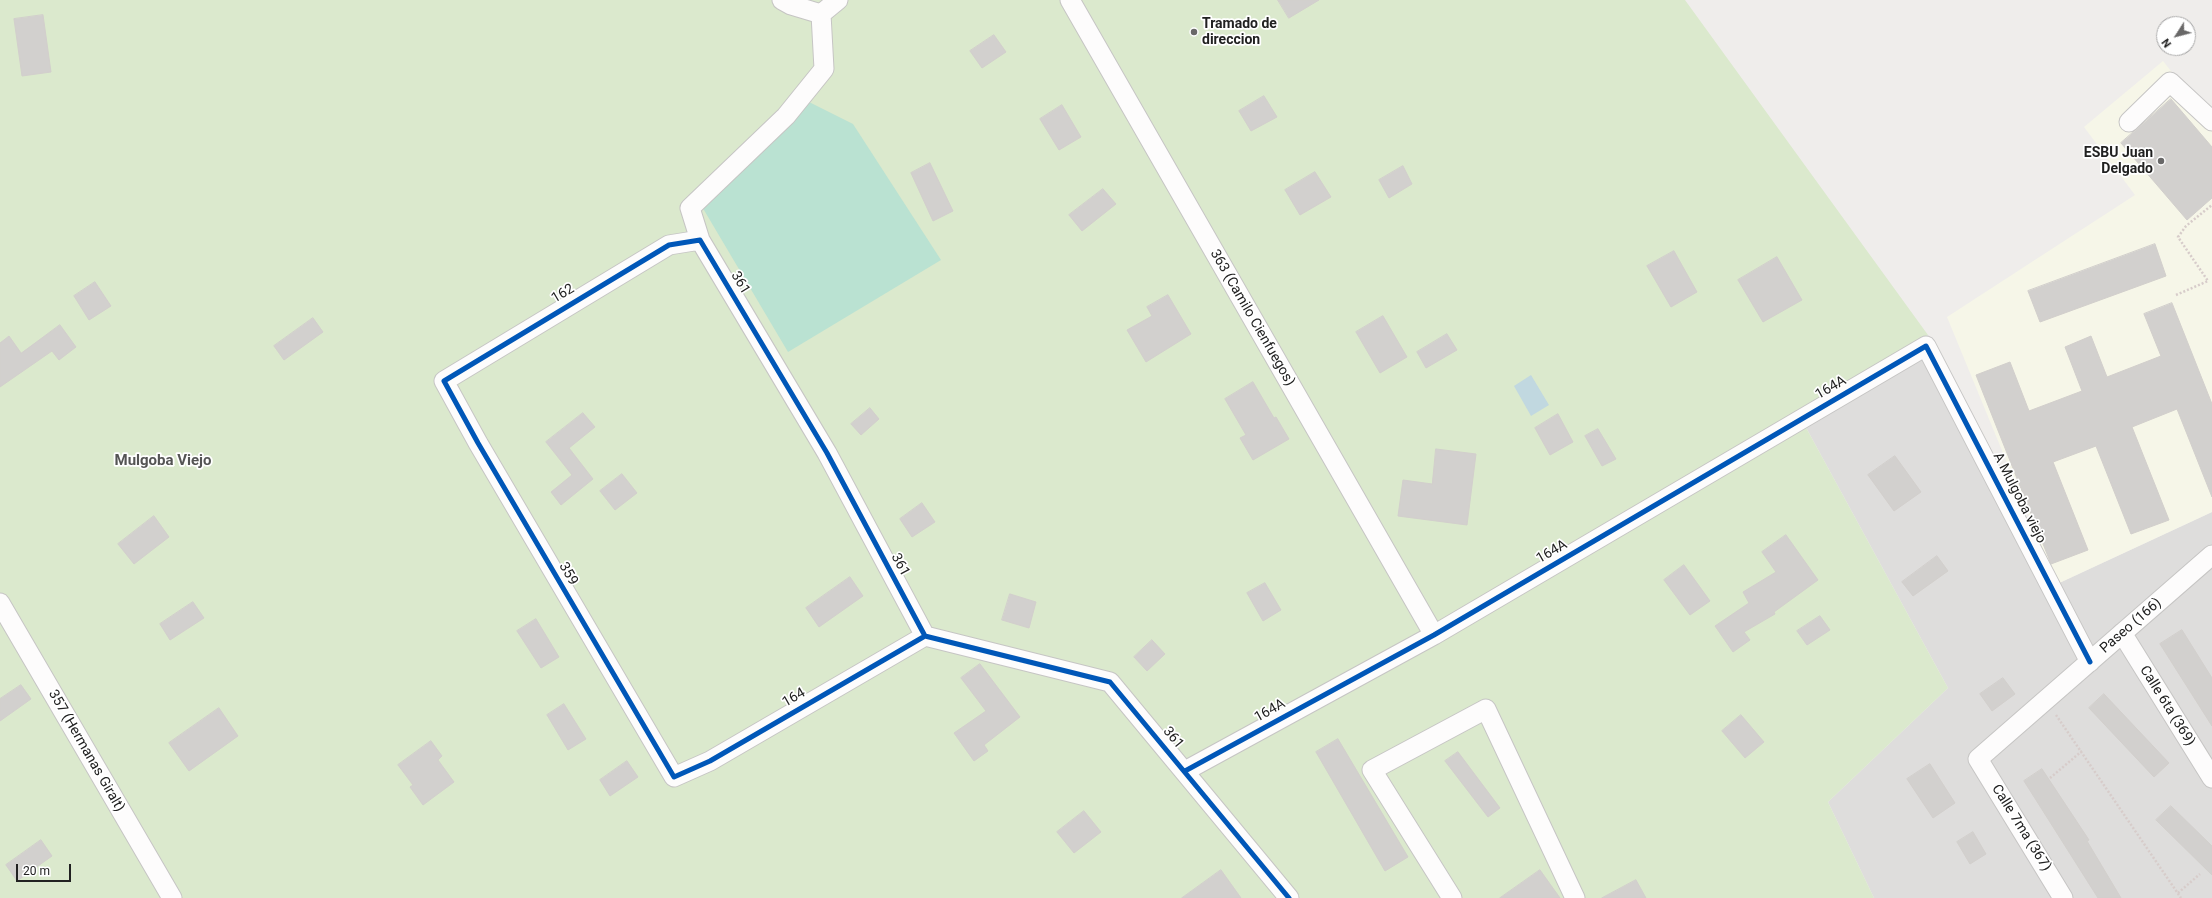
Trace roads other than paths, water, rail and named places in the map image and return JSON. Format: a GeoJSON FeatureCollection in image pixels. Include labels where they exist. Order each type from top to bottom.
{"type":"FeatureCollection","features":[{"type":"Feature","properties":{"kind":"street"},"geometry":{"type":"LineString","coordinates":[[782,0],[791,5],[821,14],[838,0]]}},
{"type":"Feature","properties":{"kind":"street","name":"363 (Camilo Cienfuegos)"},"geometry":{"type":"LineString","coordinates":[[1070,0],[1434,635]]}},
{"type":"Feature","properties":{"kind":"street","name":"361"},"geometry":{"type":"LineString","coordinates":[[821,14],[824,69],[786,116],[690,208],[700,240],[827,453],[925,636],[1110,682],[1185,771],[1285,897]]}},
{"type":"Feature","properties":{"kind":"street"},"geometry":{"type":"LineString","coordinates":[[2129,122],[2170,82],[2212,121]]}},
{"type":"Feature","properties":{"kind":"street","name":"162"},"geometry":{"type":"LineString","coordinates":[[444,381],[669,245],[700,240]]}},
{"type":"Feature","properties":{"kind":"street","name":"164A"},"geometry":{"type":"LineString","coordinates":[[1185,771],[1434,635],[1926,346]]}},
{"type":"Feature","properties":{"kind":"street","name":"A Mulgoba viejo"},"geometry":{"type":"LineString","coordinates":[[1926,346],[2090,662]]}},
{"type":"Feature","properties":{"kind":"street","name":"359"},"geometry":{"type":"LineString","coordinates":[[444,381],[482,450],[674,777]]}},
{"type":"Feature","properties":{"kind":"street","name":"Paseo (166)"},"geometry":{"type":"LineString","coordinates":[[1978,759],[2212,555]]}},
{"type":"Feature","properties":{"kind":"street","name":"357 (Hermanas Giralt)"},"geometry":{"type":"LineString","coordinates":[[0,603],[172,898]]}},
{"type":"Feature","properties":{"kind":"street","name":"Calle 6ta (369)"},"geometry":{"type":"LineString","coordinates":[[2122,633],[2212,778]]}},
{"type":"Feature","properties":{"kind":"street","name":"164"},"geometry":{"type":"LineString","coordinates":[[674,777],[710,761],[925,636]]}},
{"type":"Feature","properties":{"kind":"street"},"geometry":{"type":"LineString","coordinates":[[1452,898],[1372,770],[1486,709],[1576,898]]}},
{"type":"Feature","properties":{"kind":"street","name":"Calle 7ma (367)"},"geometry":{"type":"LineString","coordinates":[[1978,759],[2063,898]]}},
{"type":"Feature","properties":{"kind":"water"},"geometry":{"type":"Polygon","coordinates":[[[1531,375],[1549,405],[1531,416],[1514,386],[1531,375]]]}},
{"type":"Feature","properties":{"kind":"place","name":"Tramado de direccion"},"geometry":{"type":"Point","coordinates":[1194,32]}},
{"type":"Feature","properties":{"kind":"place","name":"ESBU Juan Delgado"},"geometry":{"type":"Point","coordinates":[2161,161]}},
{"type":"Feature","properties":{"kind":"district","name":"Mulgoba Viejo"},"geometry":{"type":"Point","coordinates":[163,461]}}]}
